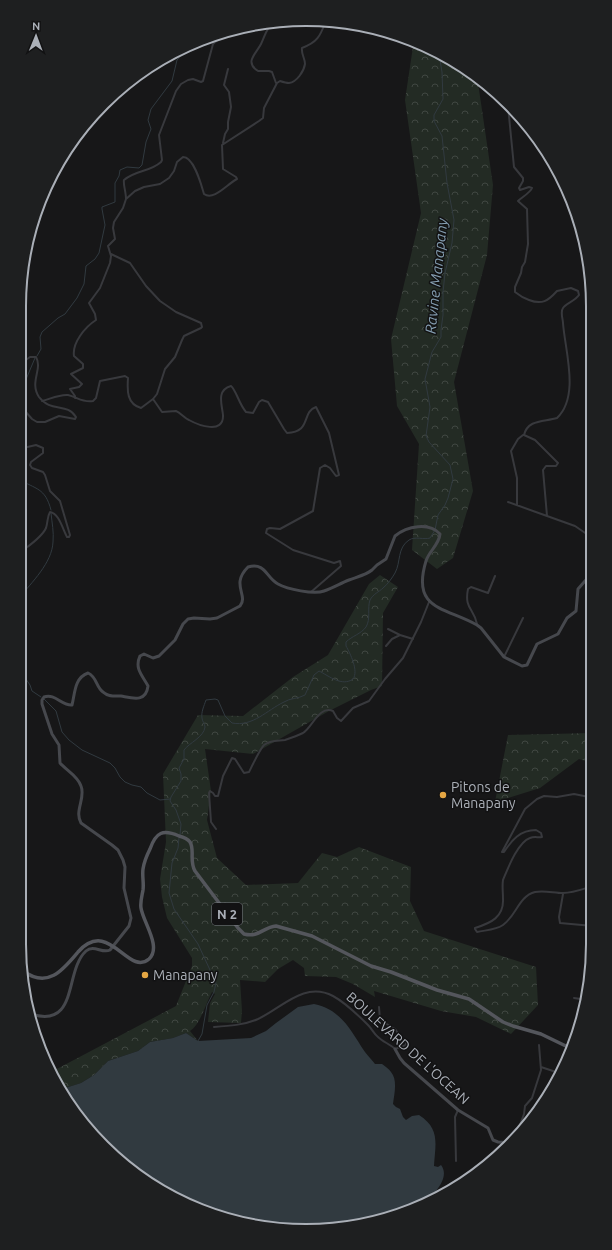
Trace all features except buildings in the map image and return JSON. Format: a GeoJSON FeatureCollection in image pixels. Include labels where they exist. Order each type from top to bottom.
{"type":"FeatureCollection","features":[{"type":"Feature","properties":{"kind":"main road"},"geometry":{"type":"LineString","coordinates":[[36,1014],[48,1015],[59,1011],[67,1000],[76,970],[84,954],[92,948],[107,951],[113,946],[129,926],[131,918],[124,888],[123,860],[118,850],[100,834],[83,824],[79,819],[78,812],[82,786],[77,779],[60,763],[59,748],[43,708],[42,699],[46,696],[51,696],[67,705],[72,706],[77,684],[84,675],[88,673],[93,675],[99,688],[106,695],[136,698],[142,696],[147,691],[148,686],[139,671],[138,661],[140,656],[144,654],[155,658],[159,656],[175,640],[184,624],[190,619],[213,619],[240,606],[243,602],[243,597],[239,582],[248,567],[254,566],[262,568],[272,580],[281,586],[311,592],[324,591],[369,572],[386,559],[393,539],[397,534],[417,527],[424,526],[432,528],[439,533],[440,536],[427,557],[423,574],[422,587],[429,602],[477,625],[504,657],[522,666],[526,665],[537,644],[558,634],[567,618],[576,611],[578,589],[586,580]]}},
{"type":"Feature","properties":{"kind":"main road","name":"N 2"},"geometry":{"type":"LineString","coordinates":[[28,974],[38,978],[52,976],[63,970],[82,948],[89,943],[101,940],[137,962],[145,961],[152,955],[153,945],[140,908],[143,887],[143,870],[154,840],[163,832],[169,832],[186,839],[191,845],[191,863],[195,871],[244,934],[255,935],[270,927],[276,926],[312,936],[370,966],[391,972],[437,990],[469,999],[503,1022],[541,1034],[566,1047]]}},
{"type":"Feature","properties":{"kind":"main road","name":"BOULEVARD DE L'OCEAN"},"geometry":{"type":"LineString","coordinates":[[395,1049],[404,1063],[458,1110],[488,1128],[493,1140],[502,1142]]}},
{"type":"Feature","properties":{"kind":"street"},"geometry":{"type":"LineString","coordinates":[[276,83],[280,81],[291,83],[295,81],[305,64],[301,51],[302,48],[314,42],[318,38],[323,27]]}},
{"type":"Feature","properties":{"kind":"street"},"geometry":{"type":"LineString","coordinates":[[223,143],[263,118],[264,108],[276,83],[272,72],[258,71],[253,68],[252,57],[260,45],[268,28]]}},
{"type":"Feature","properties":{"kind":"street"},"geometry":{"type":"LineString","coordinates":[[75,398],[70,389],[79,387],[82,384],[71,374],[83,368],[82,364],[74,356],[74,353],[77,343],[85,328],[96,320],[95,314],[89,303],[100,288],[110,263],[111,256],[109,245],[115,239],[113,228],[114,222],[123,208],[126,199],[124,180],[131,174],[148,170],[161,162],[159,135],[174,96],[179,86],[188,80],[193,79],[201,82],[204,81],[212,44],[215,41]]}},
{"type":"Feature","properties":{"kind":"street"},"geometry":{"type":"LineString","coordinates":[[126,199],[135,191],[144,187],[160,184],[169,178],[174,171],[177,162],[182,157],[189,159],[198,173],[204,194],[208,197],[214,196],[237,178],[223,169],[221,150],[225,134],[228,129],[231,107],[229,92],[224,85],[228,69]]}},
{"type":"Feature","properties":{"kind":"street"},"geometry":{"type":"LineString","coordinates":[[509,113],[514,167],[523,178],[519,188],[520,190],[529,187],[532,188],[531,191],[518,201],[526,209],[528,244],[521,273],[515,287],[515,292],[520,297],[536,303],[544,302],[557,291],[570,288],[578,290],[579,294],[577,298],[564,306],[562,310],[563,331],[570,368],[566,407],[557,418],[534,422],[518,439],[511,451],[517,478],[517,505]]}},
{"type":"Feature","properties":{"kind":"street"},"geometry":{"type":"LineString","coordinates":[[42,401],[64,395],[88,402],[92,401],[96,398],[100,381],[125,376],[128,378],[127,393],[132,403],[141,408],[153,399],[159,389],[165,369],[175,357],[184,336],[201,328],[202,324],[176,312],[160,301],[146,286],[130,262],[112,255],[109,249]]}},
{"type":"Feature","properties":{"kind":"street"},"geometry":{"type":"LineString","coordinates":[[26,361],[32,357],[37,359],[38,367],[35,385],[36,392],[42,401],[50,406],[67,410],[76,416],[76,418],[73,419],[65,416],[59,416],[47,421],[39,422],[32,419],[26,412]]}},
{"type":"Feature","properties":{"kind":"street"},"geometry":{"type":"LineString","coordinates":[[153,399],[162,412],[176,411],[198,425],[215,427],[220,425],[223,415],[220,399],[223,392],[230,386],[234,389],[238,402],[246,412],[253,412],[262,400],[268,402],[287,433],[296,432],[302,428],[312,408],[316,407],[329,433],[339,475],[336,476],[330,468],[325,465],[322,466],[320,468],[313,511],[280,528],[270,528],[266,533],[293,550],[334,563],[340,561],[341,566],[311,592]]}},
{"type":"Feature","properties":{"kind":"street"},"geometry":{"type":"LineString","coordinates":[[524,434],[540,444],[558,463],[556,466],[546,466],[543,470],[547,516]]}},
{"type":"Feature","properties":{"kind":"street"},"geometry":{"type":"LineString","coordinates":[[26,447],[36,445],[43,448],[43,453],[31,462],[30,465],[32,468],[43,472],[50,492],[60,501],[70,535],[67,537],[54,513],[50,512],[48,514],[44,532],[26,548]]}},
{"type":"Feature","properties":{"kind":"street"},"geometry":{"type":"LineString","coordinates":[[508,502],[575,526],[586,533]]}},
{"type":"Feature","properties":{"kind":"street"},"geometry":{"type":"LineString","coordinates":[[477,625],[476,620],[467,604],[467,590],[471,587],[488,593],[495,576]]}},
{"type":"Feature","properties":{"kind":"street"},"geometry":{"type":"LineString","coordinates":[[216,829],[211,822],[209,793],[210,791],[215,796],[218,796],[223,776],[232,758],[235,759],[244,773],[248,772],[264,745],[303,733],[309,728],[316,717],[328,710],[333,711],[337,718],[341,721],[354,708],[369,701],[403,658],[429,602]]}},
{"type":"Feature","properties":{"kind":"street"},"geometry":{"type":"LineString","coordinates":[[504,657],[523,618]]}},
{"type":"Feature","properties":{"kind":"street"},"geometry":{"type":"LineString","coordinates":[[388,629],[413,639]]}},
{"type":"Feature","properties":{"kind":"street"},"geometry":{"type":"LineString","coordinates":[[386,646],[392,639],[400,634]]}},
{"type":"Feature","properties":{"kind":"street"},"geometry":{"type":"LineString","coordinates":[[586,796],[574,794],[544,796],[537,799],[525,809],[502,852],[504,852],[515,838],[524,832],[536,830],[541,833],[542,837],[528,838],[521,846],[503,880],[502,911],[492,921],[475,928],[475,931],[492,930],[503,925],[512,916],[525,897],[534,892],[563,893],[586,888]]}},
{"type":"Feature","properties":{"kind":"street"},"geometry":{"type":"LineString","coordinates":[[563,893],[559,917],[560,923],[586,925]]}},
{"type":"Feature","properties":{"kind":"street","name":"BOULEVARD DE L'OCEAN"},"geometry":{"type":"LineString","coordinates":[[214,1028],[250,1022],[266,1015],[297,995],[319,992],[331,995],[341,1001],[367,1024],[378,1038],[392,1045],[395,1049]]}},
{"type":"Feature","properties":{"kind":"street"},"geometry":{"type":"LineString","coordinates":[[574,998],[581,999]]}},
{"type":"Feature","properties":{"kind":"street"},"geometry":{"type":"LineString","coordinates":[[378,1007],[380,1020],[395,1029],[406,1043],[395,1049]]}},
{"type":"Feature","properties":{"kind":"street"},"geometry":{"type":"LineString","coordinates":[[519,1126],[524,1114],[525,1106],[532,1098],[541,1067],[539,1045]]}},
{"type":"Feature","properties":{"kind":"street"},"geometry":{"type":"LineString","coordinates":[[541,1067],[555,1072]]}},
{"type":"Feature","properties":{"kind":"street"},"geometry":{"type":"LineString","coordinates":[[456,1161],[455,1117],[458,1110]]}},
{"type":"Feature","properties":{"kind":"green space"},"geometry":{"type":"Polygon","coordinates":[[[413,47],[462,73],[478,86],[493,185],[487,255],[454,382],[473,491],[453,558],[437,569],[412,550],[419,444],[397,406],[391,339],[421,213],[405,100],[413,47]]]}},
{"type":"Feature","properties":{"kind":"green space"},"geometry":{"type":"Polygon","coordinates":[[[380,575],[398,587],[383,613],[382,686],[329,711],[253,754],[205,749],[211,791],[207,820],[217,858],[246,885],[298,883],[322,853],[337,857],[359,847],[411,867],[410,901],[424,931],[536,967],[538,1005],[511,1034],[476,1017],[441,1011],[374,991],[375,997],[353,984],[336,977],[305,976],[304,968],[293,960],[278,969],[265,982],[240,980],[242,1011],[241,1023],[208,1022],[210,1003],[215,994],[212,992],[200,1019],[190,1031],[198,1041],[186,1033],[173,1038],[150,1042],[138,1051],[108,1061],[94,1075],[81,1083],[66,1088],[56,1069],[176,1006],[192,966],[192,958],[167,918],[162,897],[160,879],[166,842],[163,774],[198,715],[243,716],[293,677],[328,655],[369,584],[380,575]]]}},
{"type":"Feature","properties":{"kind":"green space"},"geometry":{"type":"Polygon","coordinates":[[[586,733],[586,761],[579,759],[540,788],[495,802],[508,735],[586,733]]]}},
{"type":"Feature","properties":{"kind":"shaded area"},"geometry":{"type":"Polygon","coordinates":[[[314,1004],[332,1011],[338,1016],[350,1029],[375,1064],[382,1064],[393,1075],[395,1092],[393,1104],[400,1109],[403,1117],[406,1120],[412,1116],[419,1115],[431,1126],[435,1138],[434,1166],[438,1167],[441,1165],[444,1172],[443,1179],[435,1192],[413,1203],[396,1209],[361,1219],[343,1222],[306,1224],[269,1222],[251,1219],[199,1203],[150,1177],[121,1155],[95,1129],[73,1100],[66,1088],[81,1083],[94,1075],[108,1061],[138,1051],[150,1042],[173,1038],[186,1033],[198,1041],[251,1038],[266,1031],[298,1007],[314,1004]]]}},
{"type":"Feature","properties":{"kind":"waterway"},"geometry":{"type":"LineString","coordinates":[[37,356],[41,349],[40,337],[42,332],[65,314],[77,298],[84,284],[86,266],[95,259],[99,253],[105,225],[102,207],[115,202],[115,183],[119,176],[120,170],[127,167],[139,168],[142,165],[146,142],[151,129],[148,120],[151,109],[172,81],[177,60],[181,56]]}},
{"type":"Feature","properties":{"kind":"waterway","name":"Ravine Manapany"},"geometry":{"type":"LineString","coordinates":[[180,835],[181,824],[176,810],[170,801],[181,781],[179,768],[184,759],[184,750],[204,731],[205,726],[202,719],[202,714],[206,700],[218,700],[225,716],[232,723],[240,724],[247,723],[260,717],[286,701],[305,695],[314,675],[319,671],[331,678],[344,682],[353,679],[355,676],[355,671],[352,657],[346,646],[346,642],[366,627],[370,600],[387,585],[394,575],[405,543],[414,538],[430,538],[435,530],[438,515],[448,498],[453,479],[450,465],[429,442],[426,436],[430,407],[425,379],[432,352],[441,337],[445,273],[452,243],[454,220],[447,183],[442,136],[434,121],[434,115],[443,99],[440,61]]}},
{"type":"Feature","properties":{"kind":"waterway"},"geometry":{"type":"LineString","coordinates":[[26,379],[35,358]]}},
{"type":"Feature","properties":{"kind":"waterway"},"geometry":{"type":"LineString","coordinates":[[26,483],[43,493],[51,510]]}},
{"type":"Feature","properties":{"kind":"waterway"},"geometry":{"type":"LineString","coordinates":[[26,590],[45,565],[52,550],[53,531],[51,513]]}},
{"type":"Feature","properties":{"kind":"waterway"},"geometry":{"type":"LineString","coordinates":[[26,679],[32,691],[41,697]]}},
{"type":"Feature","properties":{"kind":"waterway"},"geometry":{"type":"LineString","coordinates":[[44,699],[56,711],[62,732],[69,740],[82,750],[110,763],[125,782],[141,787],[147,793],[160,800],[170,799]]}},
{"type":"Feature","properties":{"kind":"waterway","name":"Ravine Manapany"},"geometry":{"type":"LineString","coordinates":[[179,838],[178,848],[172,863],[169,893],[174,909],[198,944],[216,983],[214,992],[207,1005],[202,1034],[198,1041]]}},
{"type":"Feature","properties":{"kind":"place","name":"Pitons de Manapany"},"geometry":{"type":"Point","coordinates":[443,795]}},
{"type":"Feature","properties":{"kind":"place","name":"Manapany"},"geometry":{"type":"Point","coordinates":[145,975]}}]}
